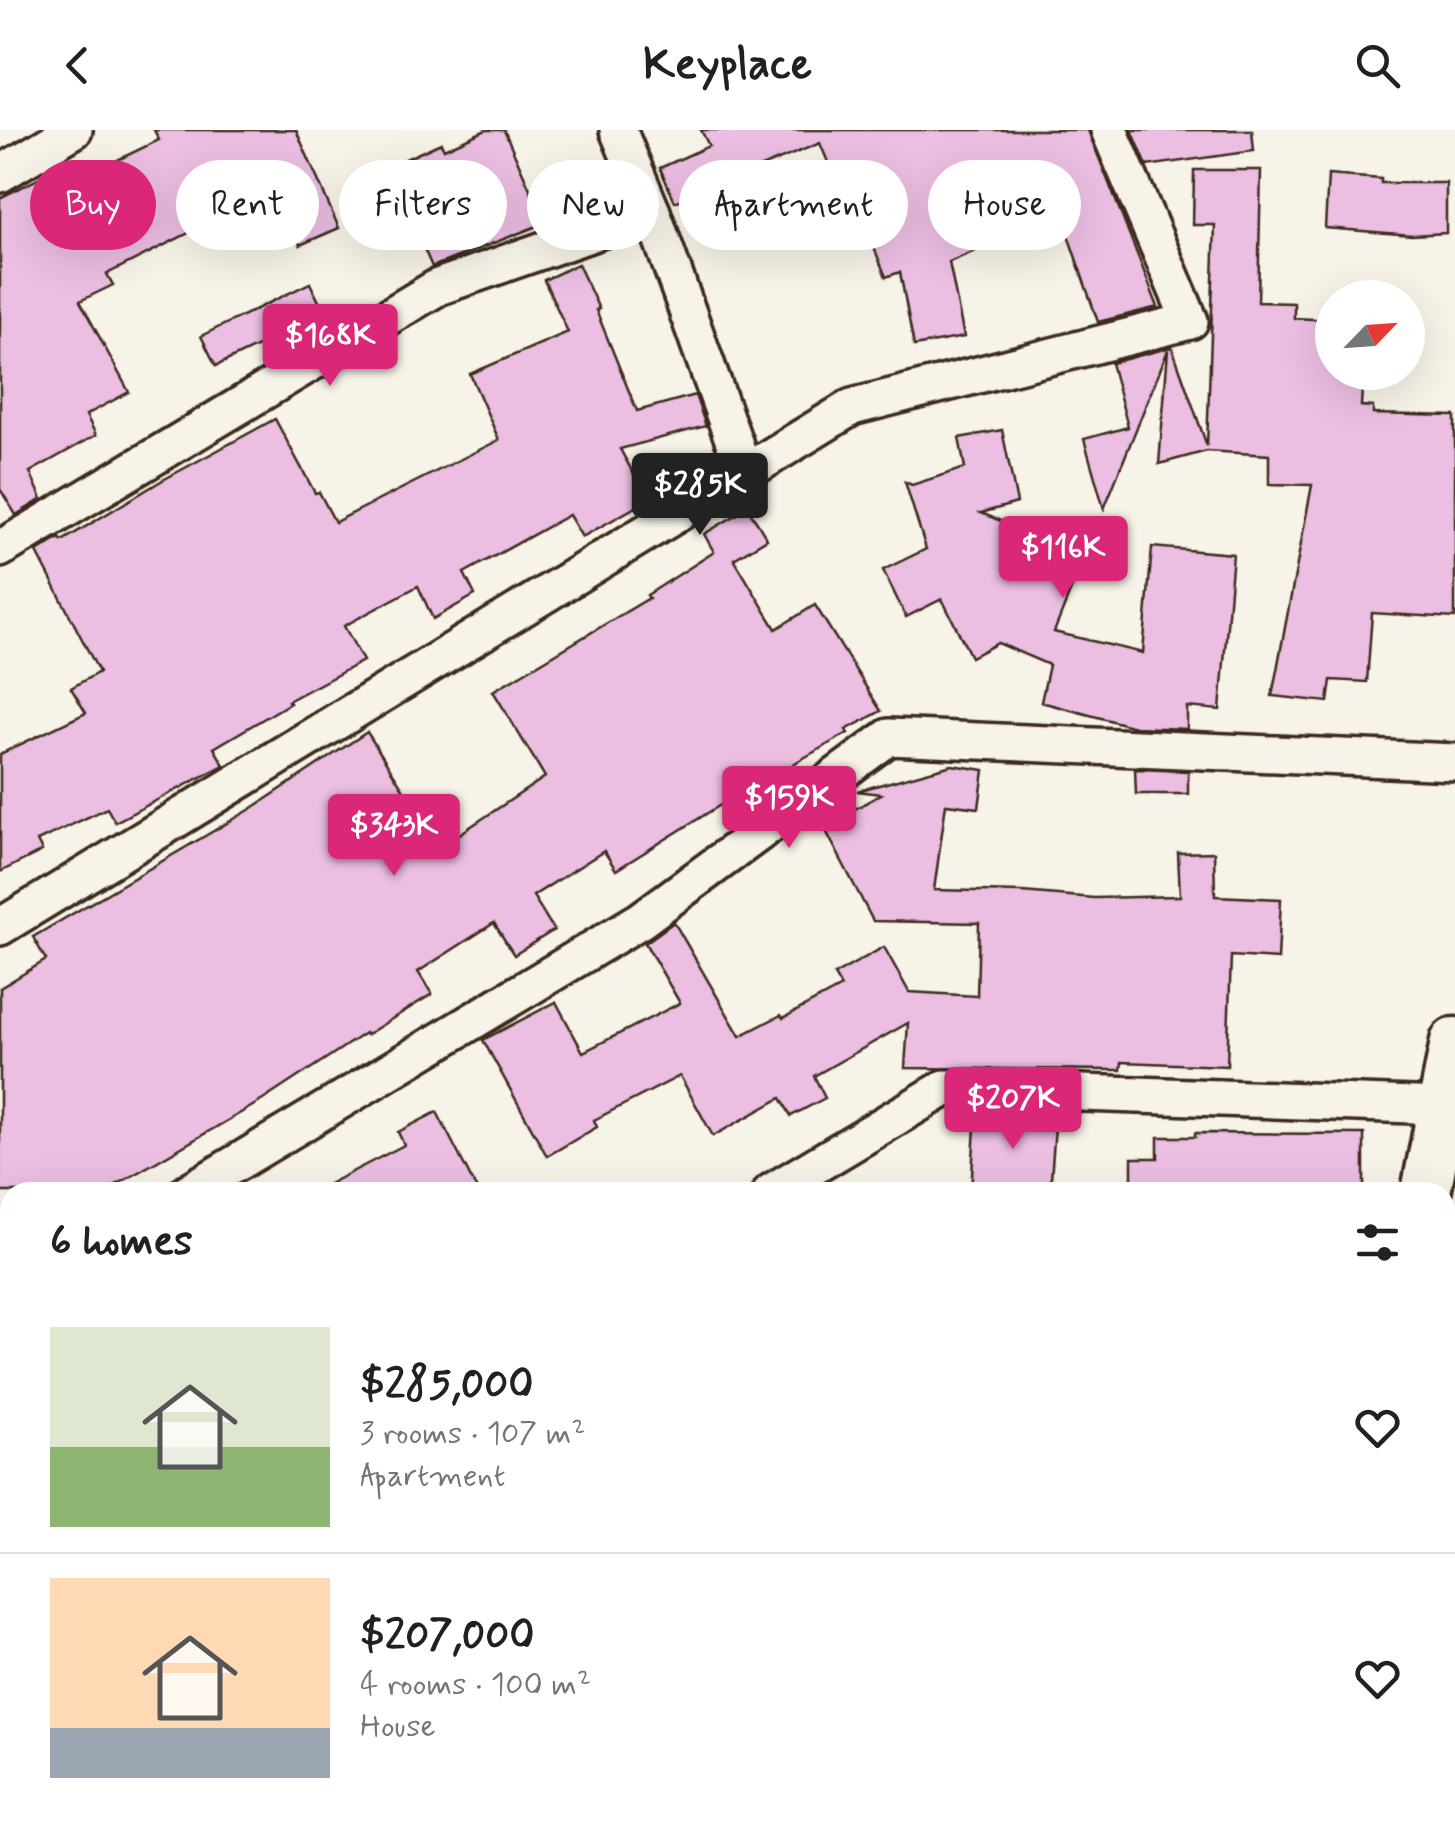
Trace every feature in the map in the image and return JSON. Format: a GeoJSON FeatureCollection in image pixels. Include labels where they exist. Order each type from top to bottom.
{"type":"FeatureCollection","features":[{"type":"Feature","properties":{"kind":"street"},"geometry":{"type":"LineString","coordinates":[[0,174],[74,130]]}},
{"type":"Feature","properties":{"kind":"street"},"geometry":{"type":"LineString","coordinates":[[618,130],[630,160]]}},
{"type":"Feature","properties":{"kind":"street"},"geometry":{"type":"LineString","coordinates":[[0,926],[852,408],[1190,320],[1110,130]]}},
{"type":"Feature","properties":{"kind":"street"},"geometry":{"type":"LineString","coordinates":[[659,232],[744,472]]}},
{"type":"Feature","properties":{"kind":"street"},"geometry":{"type":"LineString","coordinates":[[0,549],[438,287],[544,250]]}},
{"type":"Feature","properties":{"kind":"street"},"geometry":{"type":"LineString","coordinates":[[205,1182],[641,920],[888,737],[1455,762]]}},
{"type":"Feature","properties":{"kind":"street"},"geometry":{"type":"LineString","coordinates":[[1428,1182],[1455,1042]]}},
{"type":"Feature","properties":{"kind":"street"},"geometry":{"type":"LineString","coordinates":[[788,1182],[944,1088],[1442,1106]]}},
{"type":"Feature","properties":{"kind":"building"},"geometry":{"type":"Polygon","coordinates":[[[154,130],[296,130],[309,160],[176,160],[176,239],[156,249],[156,160],[118,160],[159,140],[154,130]]]}},
{"type":"Feature","properties":{"kind":"building"},"geometry":{"type":"Polygon","coordinates":[[[486,130],[504,130],[527,182],[527,230],[507,238],[507,160],[403,160],[441,143],[444,149],[486,130]]]}},
{"type":"Feature","properties":{"kind":"building"},"geometry":{"type":"Polygon","coordinates":[[[701,130],[1088,130],[1158,307],[1098,322],[1073,250],[1081,250],[1081,160],[928,160],[928,250],[978,250],[949,262],[964,337],[914,346],[900,272],[886,277],[875,250],[908,250],[908,160],[827,160],[820,143],[778,160],[679,160],[679,200],[675,202],[660,168],[709,146],[701,130]]]}},
{"type":"Feature","properties":{"kind":"building"},"geometry":{"type":"Polygon","coordinates":[[[1132,130],[1252,130],[1254,151],[1147,166],[1132,130]]]}},
{"type":"Feature","properties":{"kind":"building"},"geometry":{"type":"Polygon","coordinates":[[[1194,170],[1261,170],[1258,302],[1294,303],[1294,318],[1315,319],[1315,390],[1362,390],[1361,406],[1373,407],[1373,414],[1455,416],[1455,618],[1372,613],[1367,682],[1331,680],[1328,702],[1272,696],[1312,485],[1269,484],[1269,455],[1207,451],[1159,464],[1168,350],[1104,509],[1084,439],[1128,427],[1111,363],[1172,347],[1207,446],[1215,225],[1193,225],[1194,170]]]}},
{"type":"Feature","properties":{"kind":"building"},"geometry":{"type":"Polygon","coordinates":[[[1328,175],[1381,179],[1381,183],[1446,183],[1446,233],[1412,235],[1325,228],[1328,175]]]}},
{"type":"Feature","properties":{"kind":"building"},"geometry":{"type":"Polygon","coordinates":[[[319,182],[339,228],[319,237],[319,182]]]}},
{"type":"Feature","properties":{"kind":"building"},"geometry":{"type":"Polygon","coordinates":[[[30,183],[30,250],[155,250],[107,274],[113,285],[80,301],[129,392],[86,415],[96,435],[30,472],[42,499],[16,515],[0,489],[0,198],[30,183]]]}},
{"type":"Feature","properties":{"kind":"building"},"geometry":{"type":"Polygon","coordinates":[[[425,250],[476,250],[432,267],[425,250]]]}},
{"type":"Feature","properties":{"kind":"building"},"geometry":{"type":"Polygon","coordinates":[[[578,264],[637,411],[695,395],[706,426],[620,449],[648,500],[582,537],[569,515],[464,573],[475,595],[433,619],[418,586],[344,626],[363,661],[288,701],[214,748],[224,765],[115,822],[107,808],[37,841],[42,851],[0,872],[0,754],[86,713],[71,688],[99,672],[37,552],[275,419],[335,522],[499,440],[470,374],[568,332],[544,280],[578,264]]]}},
{"type":"Feature","properties":{"kind":"building"},"geometry":{"type":"Polygon","coordinates":[[[310,283],[325,314],[216,366],[201,336],[310,283]]]}},
{"type":"Feature","properties":{"kind":"building"},"geometry":{"type":"Polygon","coordinates":[[[1002,430],[1017,503],[981,513],[1085,555],[1054,632],[1143,653],[1152,547],[1233,554],[1220,710],[1187,707],[1187,729],[1135,727],[1041,702],[1049,665],[998,643],[971,657],[942,599],[906,617],[883,570],[926,549],[905,482],[912,485],[965,468],[959,438],[1002,430]]]}},
{"type":"Feature","properties":{"kind":"building"},"geometry":{"type":"Polygon","coordinates":[[[748,508],[767,539],[734,559],[776,629],[815,605],[881,711],[738,802],[735,796],[616,870],[604,851],[533,896],[554,930],[514,955],[494,923],[418,972],[432,994],[263,1100],[121,1182],[0,1182],[0,988],[46,960],[33,937],[251,809],[367,732],[440,847],[545,777],[493,691],[649,598],[647,595],[714,552],[704,534],[748,508]]]}},
{"type":"Feature","properties":{"kind":"building"},"geometry":{"type":"Polygon","coordinates":[[[952,765],[984,770],[979,808],[946,804],[934,890],[1094,898],[1180,896],[1178,853],[1214,852],[1215,896],[1281,899],[1278,959],[1231,956],[1227,1066],[1122,1062],[1121,1070],[905,1068],[908,1023],[814,1076],[825,1098],[791,1116],[781,1098],[713,1136],[680,1076],[594,1120],[597,1127],[547,1156],[483,1040],[556,1002],[583,1052],[680,1003],[645,943],[674,922],[740,1036],[841,987],[834,975],[884,947],[909,992],[977,996],[979,923],[873,921],[824,827],[881,794],[857,791],[952,765]]]}},
{"type":"Feature","properties":{"kind":"building"},"geometry":{"type":"Polygon","coordinates":[[[1135,769],[1188,771],[1188,794],[1136,794],[1135,769]]]}},
{"type":"Feature","properties":{"kind":"building"},"geometry":{"type":"Polygon","coordinates":[[[976,1110],[1056,1113],[1051,1182],[972,1182],[976,1110]]]}},
{"type":"Feature","properties":{"kind":"building"},"geometry":{"type":"Polygon","coordinates":[[[437,1112],[473,1182],[332,1182],[404,1145],[398,1132],[437,1112]]]}},
{"type":"Feature","properties":{"kind":"building"},"geometry":{"type":"Polygon","coordinates":[[[1195,1133],[1364,1134],[1364,1182],[1132,1182],[1132,1158],[1158,1158],[1158,1137],[1195,1137],[1195,1133]]]}}]}
